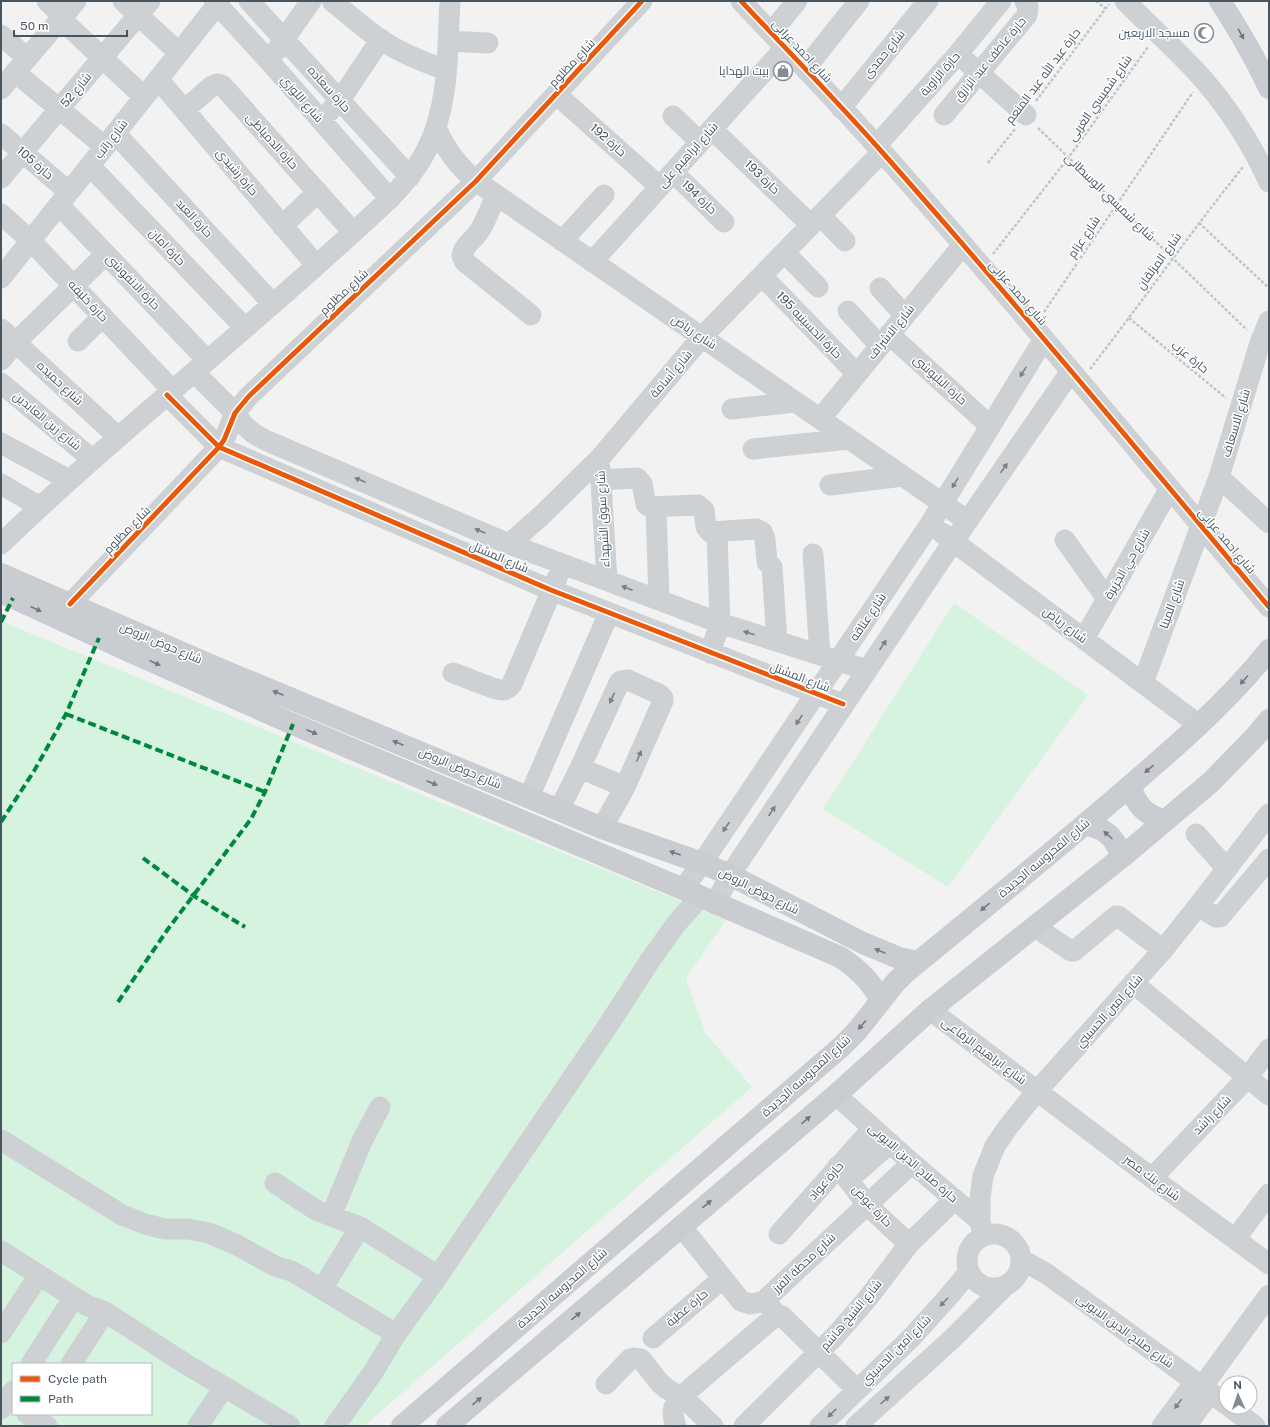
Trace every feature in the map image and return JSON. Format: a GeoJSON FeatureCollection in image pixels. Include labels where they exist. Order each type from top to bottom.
{"type":"FeatureCollection","features":[{"type":"Feature","properties":{"kind":"main road"},"geometry":{"type":"LineString","coordinates":[[1220,1],[1238,29],[1269,88]]}},
{"type":"Feature","properties":{"kind":"main road","name":"شارع حوض الروض"},"geometry":{"type":"LineString","coordinates":[[1,574],[70,604],[136,643]]}},
{"type":"Feature","properties":{"kind":"main road","name":"شارع حوض الروض"},"geometry":{"type":"LineString","coordinates":[[1,592],[136,643],[699,896],[840,957],[852,965],[875,988],[881,1001]]}},
{"type":"Feature","properties":{"kind":"main road","name":"شارع المحروسه الجديدة"},"geometry":{"type":"LineString","coordinates":[[402,1426],[831,1056],[857,1031],[895,983],[918,962],[1130,786],[1199,725],[1242,681],[1269,650]]}},
{"type":"Feature","properties":{"kind":"main road","name":"شارع حوض الروض"},"geometry":{"type":"LineString","coordinates":[[211,676],[529,797],[602,828],[702,863],[730,875],[863,943],[899,958],[918,962]]}},
{"type":"Feature","properties":{"kind":"main road"},"geometry":{"type":"LineString","coordinates":[[447,1426],[836,1095],[930,1010],[1122,857],[1211,782],[1253,739],[1269,720]]}},
{"type":"Feature","properties":{"kind":"main road"},"geometry":{"type":"LineString","coordinates":[[1130,786],[1142,809],[1153,817],[1165,820]]}},
{"type":"Feature","properties":{"kind":"main road"},"geometry":{"type":"LineString","coordinates":[[1085,824],[1098,827],[1109,834],[1117,844],[1122,857]]}},
{"type":"Feature","properties":{"kind":"main road"},"geometry":{"type":"LineString","coordinates":[[831,1056],[855,1077]]}},
{"type":"Feature","properties":{"kind":"street"},"geometry":{"type":"LineString","coordinates":[[47,1],[67,12],[102,58],[144,97]]}},
{"type":"Feature","properties":{"kind":"street"},"geometry":{"type":"LineString","coordinates":[[123,1],[144,8],[179,53]]}},
{"type":"Feature","properties":{"kind":"street","name":"حارة سعاده"},"geometry":{"type":"LineString","coordinates":[[249,1],[410,177]]}},
{"type":"Feature","properties":{"kind":"street"},"geometry":{"type":"LineString","coordinates":[[269,61],[311,1]]}},
{"type":"Feature","properties":{"kind":"street"},"geometry":{"type":"LineString","coordinates":[[332,1],[380,39],[412,57],[446,70]]}},
{"type":"Feature","properties":{"kind":"street","name":"شارع مظلوم"},"geometry":{"type":"LineString","coordinates":[[70,604],[219,447],[224,440],[235,413],[249,396],[476,182],[642,1]]}},
{"type":"Feature","properties":{"kind":"street","name":"شارع احمد عرابى"},"geometry":{"type":"LineString","coordinates":[[741,1],[879,149],[963,245],[1039,333],[1269,607]]}},
{"type":"Feature","properties":{"kind":"street"},"geometry":{"type":"LineString","coordinates":[[771,33],[797,1]]}},
{"type":"Feature","properties":{"kind":"street"},"geometry":{"type":"LineString","coordinates":[[805,69],[859,1]]}},
{"type":"Feature","properties":{"kind":"street","name":"شارع حمدى"},"geometry":{"type":"LineString","coordinates":[[841,108],[928,1]]}},
{"type":"Feature","properties":{"kind":"street","name":"حارة الزاوية"},"geometry":{"type":"LineString","coordinates":[[879,149],[1000,1]]}},
{"type":"Feature","properties":{"kind":"street","name":"حارة عاطف عبد الرازق"},"geometry":{"type":"LineString","coordinates":[[944,115],[1027,15],[1028,6],[1025,1]]}},
{"type":"Feature","properties":{"kind":"street"},"geometry":{"type":"LineString","coordinates":[[1125,1],[1202,79],[1239,127],[1269,182]]}},
{"type":"Feature","properties":{"kind":"street","name":"شارع راتب"},"geometry":{"type":"LineString","coordinates":[[1,278],[179,53],[217,2]]}},
{"type":"Feature","properties":{"kind":"street","name":"شارع اللوزي"},"geometry":{"type":"LineString","coordinates":[[217,2],[390,199]]}},
{"type":"Feature","properties":{"kind":"street"},"geometry":{"type":"LineString","coordinates":[[5,533],[40,507],[118,437],[273,304],[390,199],[410,177],[427,150],[436,128],[445,90],[449,2]]}},
{"type":"Feature","properties":{"kind":"street","name":"شارع 52"},"geometry":{"type":"LineString","coordinates":[[1,178],[144,8]]}},
{"type":"Feature","properties":{"kind":"street"},"geometry":{"type":"LineString","coordinates":[[1,89],[67,12]]}},
{"type":"Feature","properties":{"kind":"street","name":"حارة العبد"},"geometry":{"type":"LineString","coordinates":[[1,35],[21,65],[59,109],[110,140],[273,304]]}},
{"type":"Feature","properties":{"kind":"street"},"geometry":{"type":"LineString","coordinates":[[322,121],[340,100],[380,39]]}},
{"type":"Feature","properties":{"kind":"street"},"geometry":{"type":"LineString","coordinates":[[448,41],[488,43]]}},
{"type":"Feature","properties":{"kind":"street","name":"شارع ابراهيم على"},"geometry":{"type":"LineString","coordinates":[[592,262],[785,48]]}},
{"type":"Feature","properties":{"kind":"street"},"geometry":{"type":"LineString","coordinates":[[958,54],[1026,115]]}},
{"type":"Feature","properties":{"kind":"street","name":"حارة رشيدى"},"geometry":{"type":"LineString","coordinates":[[158,79],[316,265]]}},
{"type":"Feature","properties":{"kind":"street","name":"حارة الدمياطى"},"geometry":{"type":"LineString","coordinates":[[184,110],[212,86],[217,84],[222,85],[353,232]]}},
{"type":"Feature","properties":{"kind":"street","name":"حارة 192"},"geometry":{"type":"LineString","coordinates":[[556,94],[667,179]]}},
{"type":"Feature","properties":{"kind":"street","name":"حارة 193"},"geometry":{"type":"LineString","coordinates":[[673,116],[706,136],[845,241]]}},
{"type":"Feature","properties":{"kind":"street","name":"شارع رياض"},"geometry":{"type":"LineString","coordinates":[[436,128],[452,158],[463,171],[476,182],[968,520]]}},
{"type":"Feature","properties":{"kind":"street","name":"حارة 105"},"geometry":{"type":"LineString","coordinates":[[1,134],[22,153],[64,198]]}},
{"type":"Feature","properties":{"kind":"street","name":"شارع أسامة"},"geometry":{"type":"LineString","coordinates":[[510,544],[556,502],[600,458],[701,338],[785,253],[879,149]]}},
{"type":"Feature","properties":{"kind":"street","name":"حارة امان"},"geometry":{"type":"LineString","coordinates":[[90,166],[245,328]]}},
{"type":"Feature","properties":{"kind":"street","name":"حارة 194"},"geometry":{"type":"LineString","coordinates":[[667,179],[724,222]]}},
{"type":"Feature","properties":{"kind":"street"},"geometry":{"type":"LineString","coordinates":[[282,226],[318,192]]}},
{"type":"Feature","properties":{"kind":"street"},"geometry":{"type":"LineString","coordinates":[[562,241],[604,195]]}},
{"type":"Feature","properties":{"kind":"street"},"geometry":{"type":"LineString","coordinates":[[496,196],[482,226],[475,237],[464,249],[462,256],[465,262],[531,315]]}},
{"type":"Feature","properties":{"kind":"street","name":"حارة الانفوشى"},"geometry":{"type":"LineString","coordinates":[[64,198],[106,254],[201,366]]}},
{"type":"Feature","properties":{"kind":"street","name":"حارة خليفه"},"geometry":{"type":"LineString","coordinates":[[1,214],[31,240],[170,393]]}},
{"type":"Feature","properties":{"kind":"street","name":"شارع الاشراف"},"geometry":{"type":"LineString","coordinates":[[820,419],[963,245]]}},
{"type":"Feature","properties":{"kind":"street"},"geometry":{"type":"LineString","coordinates":[[785,253],[818,287]]}},
{"type":"Feature","properties":{"kind":"street"},"geometry":{"type":"LineString","coordinates":[[1,360],[16,342],[106,254]]}},
{"type":"Feature","properties":{"kind":"street","name":"حارة الحسينيه 195"},"geometry":{"type":"LineString","coordinates":[[762,276],[857,374]]}},
{"type":"Feature","properties":{"kind":"street"},"geometry":{"type":"LineString","coordinates":[[880,288],[905,316]]}},
{"type":"Feature","properties":{"kind":"street","name":"حارة البلبوشى"},"geometry":{"type":"LineString","coordinates":[[848,311],[990,426]]}},
{"type":"Feature","properties":{"kind":"street"},"geometry":{"type":"LineString","coordinates":[[78,341],[102,317]]}},
{"type":"Feature","properties":{"kind":"street","name":"شارع الاسعاف"},"geometry":{"type":"LineString","coordinates":[[1200,525],[1219,477],[1260,343],[1269,321]]}},
{"type":"Feature","properties":{"kind":"street","name":"شارع حميده"},"geometry":{"type":"LineString","coordinates":[[1,329],[118,437]]}},
{"type":"Feature","properties":{"kind":"street","name":"شارع عتاقه"},"geometry":{"type":"LineString","coordinates":[[699,896],[702,863],[816,694],[830,658],[930,524],[990,426],[1039,333]]}},
{"type":"Feature","properties":{"kind":"street","name":"شارع المشتل"},"geometry":{"type":"LineString","coordinates":[[201,366],[243,424],[265,440],[510,544],[720,623],[866,670]]}},
{"type":"Feature","properties":{"kind":"street"},"geometry":{"type":"LineString","coordinates":[[335,1426],[374,1370],[396,1334],[438,1276],[602,1034],[651,959],[676,924],[699,896],[730,875],[843,704],[968,520],[1075,376]]}},
{"type":"Feature","properties":{"kind":"street","name":"شارع زين العابدين"},"geometry":{"type":"LineString","coordinates":[[1,384],[92,460]]}},
{"type":"Feature","properties":{"kind":"street","name":"شارع المشتل"},"geometry":{"type":"LineString","coordinates":[[170,393],[219,447],[551,590],[843,704]]}},
{"type":"Feature","properties":{"kind":"street"},"geometry":{"type":"LineString","coordinates":[[732,409],[795,402]]}},
{"type":"Feature","properties":{"kind":"street"},"geometry":{"type":"LineString","coordinates":[[753,449],[849,439]]}},
{"type":"Feature","properties":{"kind":"street"},"geometry":{"type":"LineString","coordinates":[[1,443],[69,480]]}},
{"type":"Feature","properties":{"kind":"street","name":"شارع سوق الشهداء"},"geometry":{"type":"LineString","coordinates":[[600,458],[607,580]]}},
{"type":"Feature","properties":{"kind":"street"},"geometry":{"type":"LineString","coordinates":[[830,485],[903,476]]}},
{"type":"Feature","properties":{"kind":"street"},"geometry":{"type":"LineString","coordinates":[[1219,477],[1269,523]]}},
{"type":"Feature","properties":{"kind":"street"},"geometry":{"type":"LineString","coordinates":[[601,480],[637,478],[642,484],[646,504],[650,507],[698,505],[704,510],[707,530],[710,532],[717,533],[756,529],[762,532],[764,535],[767,562],[772,567],[777,642]]}},
{"type":"Feature","properties":{"kind":"street"},"geometry":{"type":"LineString","coordinates":[[1,484],[40,507]]}},
{"type":"Feature","properties":{"kind":"street","name":"شارع حي الجزيرة"},"geometry":{"type":"LineString","coordinates":[[1084,639],[1170,488]]}},
{"type":"Feature","properties":{"kind":"street"},"geometry":{"type":"LineString","coordinates":[[656,507],[659,600]]}},
{"type":"Feature","properties":{"kind":"street","name":"شارع رياض"},"geometry":{"type":"LineString","coordinates":[[930,524],[1199,725]]}},
{"type":"Feature","properties":{"kind":"street","name":"شارع المينا"},"geometry":{"type":"LineString","coordinates":[[1143,684],[1200,525]]}},
{"type":"Feature","properties":{"kind":"street"},"geometry":{"type":"LineString","coordinates":[[710,653],[720,623],[717,533]]}},
{"type":"Feature","properties":{"kind":"street"},"geometry":{"type":"LineString","coordinates":[[1065,540],[1107,599]]}},
{"type":"Feature","properties":{"kind":"street"},"geometry":{"type":"LineString","coordinates":[[813,554],[830,658]]}},
{"type":"Feature","properties":{"kind":"street"},"geometry":{"type":"LineString","coordinates":[[453,673],[499,690],[510,687],[551,590],[564,564]]}},
{"type":"Feature","properties":{"kind":"street"},"geometry":{"type":"LineString","coordinates":[[529,797],[609,613]]}},
{"type":"Feature","properties":{"kind":"street"},"geometry":{"type":"LineString","coordinates":[[559,810],[619,683],[628,680],[659,694],[663,698],[662,704],[625,787],[602,828]]}},
{"type":"Feature","properties":{"kind":"street"},"geometry":{"type":"LineString","coordinates":[[580,768],[625,787]]}},
{"type":"Feature","properties":{"kind":"street","name":"شارع امين الحسيني"},"geometry":{"type":"LineString","coordinates":[[982,1228],[980,1198],[983,1176],[995,1146],[1008,1127],[1037,1091],[1162,950],[1269,814]]}},
{"type":"Feature","properties":{"kind":"street"},"geometry":{"type":"LineString","coordinates":[[1196,834],[1227,869]]}},
{"type":"Feature","properties":{"kind":"street"},"geometry":{"type":"LineString","coordinates":[[1198,906],[1216,917],[1220,917],[1269,859]]}},
{"type":"Feature","properties":{"kind":"street"},"geometry":{"type":"LineString","coordinates":[[1035,926],[1071,951],[1074,951],[1116,916],[1118,916],[1162,950]]}},
{"type":"Feature","properties":{"kind":"street"},"geometry":{"type":"LineString","coordinates":[[1133,983],[1269,1095]]}},
{"type":"Feature","properties":{"kind":"street","name":"شارع ابراهيم الرفاعى"},"geometry":{"type":"LineString","coordinates":[[930,1010],[1037,1091]]}},
{"type":"Feature","properties":{"kind":"street","name":"شارع راشد"},"geometry":{"type":"LineString","coordinates":[[1152,1178],[1247,1078],[1269,1049]]}},
{"type":"Feature","properties":{"kind":"street","name":"شارع بنك مصر"},"geometry":{"type":"LineString","coordinates":[[1037,1091],[1269,1264]]}},
{"type":"Feature","properties":{"kind":"street","name":"حارة صلاح الدين الايوبى"},"geometry":{"type":"LineString","coordinates":[[836,1095],[954,1200],[982,1228]]}},
{"type":"Feature","properties":{"kind":"street"},"geometry":{"type":"LineString","coordinates":[[332,1216],[362,1141],[380,1107]]}},
{"type":"Feature","properties":{"kind":"street","name":"حارة عواد"},"geometry":{"type":"LineString","coordinates":[[779,1234],[843,1173],[873,1128]]}},
{"type":"Feature","properties":{"kind":"street"},"geometry":{"type":"LineString","coordinates":[[1,1140],[122,1215],[145,1224],[165,1229],[188,1229],[209,1233],[235,1244],[275,1266],[291,1271],[396,1334]]}},
{"type":"Feature","properties":{"kind":"street"},"geometry":{"type":"LineString","coordinates":[[843,1173],[890,1143]]}},
{"type":"Feature","properties":{"kind":"street","name":"شارع محطة الفرز"},"geometry":{"type":"LineString","coordinates":[[680,1396],[774,1316],[768,1297],[912,1163]]}},
{"type":"Feature","properties":{"kind":"street","name":"حارة عوض"},"geometry":{"type":"LineString","coordinates":[[843,1173],[867,1205],[909,1244]]}},
{"type":"Feature","properties":{"kind":"street"},"geometry":{"type":"LineString","coordinates":[[275,1182],[305,1203],[360,1227],[438,1276]]}},
{"type":"Feature","properties":{"kind":"street"},"geometry":{"type":"LineString","coordinates":[[1235,1239],[1269,1194]]}},
{"type":"Feature","properties":{"kind":"street","name":"شارع الشيخ هاشم"},"geometry":{"type":"LineString","coordinates":[[744,1426],[819,1353],[852,1317],[909,1244],[954,1200]]}},
{"type":"Feature","properties":{"kind":"street"},"geometry":{"type":"LineString","coordinates":[[681,1226],[741,1301],[770,1307],[782,1316],[856,1390]]}},
{"type":"Feature","properties":{"kind":"street"},"geometry":{"type":"LineString","coordinates":[[322,1289],[360,1227]]}},
{"type":"Feature","properties":{"kind":"street"},"geometry":{"type":"LineString","coordinates":[[856,1426],[952,1339],[1005,1286],[1014,1280],[1020,1271],[1022,1260],[1019,1250],[1013,1241],[1004,1235],[982,1228],[968,1251],[966,1261],[969,1272],[975,1280],[984,1286],[995,1288],[1005,1286]]}},
{"type":"Feature","properties":{"kind":"street"},"geometry":{"type":"LineString","coordinates":[[1,1251],[74,1298],[88,1306],[106,1312],[224,1387],[290,1426]]}},
{"type":"Feature","properties":{"kind":"street","name":"شارع صلاح الدين الايوبى"},"geometry":{"type":"LineString","coordinates":[[1022,1260],[1048,1274],[1208,1391]]}},
{"type":"Feature","properties":{"kind":"street","name":"شارع امين الحسيني"},"geometry":{"type":"LineString","coordinates":[[820,1426],[912,1337],[969,1272]]}},
{"type":"Feature","properties":{"kind":"street"},"geometry":{"type":"LineString","coordinates":[[1,1333],[39,1275]]}},
{"type":"Feature","properties":{"kind":"street","name":"حارة عطية"},"geometry":{"type":"LineString","coordinates":[[653,1338],[722,1279]]}},
{"type":"Feature","properties":{"kind":"street"},"geometry":{"type":"LineString","coordinates":[[1186,1426],[1269,1295]]}},
{"type":"Feature","properties":{"kind":"street"},"geometry":{"type":"LineString","coordinates":[[31,1363],[74,1298]]}},
{"type":"Feature","properties":{"kind":"street"},"geometry":{"type":"LineString","coordinates":[[72,1363],[106,1312]]}},
{"type":"Feature","properties":{"kind":"street"},"geometry":{"type":"LineString","coordinates":[[606,1384],[630,1359],[641,1359],[659,1382],[667,1389],[686,1400],[713,1426]]}},
{"type":"Feature","properties":{"kind":"street"},"geometry":{"type":"LineString","coordinates":[[198,1426],[224,1387]]}},
{"type":"Feature","properties":{"kind":"street"},"geometry":{"type":"LineString","coordinates":[[1162,1426],[1208,1391]]}},
{"type":"Feature","properties":{"kind":"street"},"geometry":{"type":"LineString","coordinates":[[676,1426],[673,1420],[673,1411],[680,1396]]}},
{"type":"Feature","properties":{"kind":"street"},"geometry":{"type":"LineString","coordinates":[[1241,1415],[1255,1426]]}},
{"type":"Feature","properties":{"kind":"path"},"geometry":{"type":"LineString","coordinates":[[1096,1],[1105,8]]}},
{"type":"Feature","properties":{"kind":"path"},"geometry":{"type":"LineString","coordinates":[[1199,223],[1269,288]]}},
{"type":"Feature","properties":{"kind":"green space"},"geometry":{"type":"Polygon","coordinates":[[[954,603],[1088,695],[948,887],[823,809],[954,603]]]}},
{"type":"Feature","properties":{"kind":"green space"},"geometry":{"type":"Polygon","coordinates":[[[1,621],[726,920],[686,978],[706,1034],[752,1087],[364,1426],[1,1426],[1,621]]]}},
{"type":"Feature","properties":{"kind":"marked path"},"geometry":{"type":"LineString","coordinates":[[1,622],[13,598]]}},
{"type":"Feature","properties":{"kind":"marked path"},"geometry":{"type":"LineString","coordinates":[[1,822],[34,771],[66,714],[99,638]]}},
{"type":"Feature","properties":{"kind":"marked path"},"geometry":{"type":"LineString","coordinates":[[66,714],[265,792]]}},
{"type":"Feature","properties":{"kind":"marked path"},"geometry":{"type":"LineString","coordinates":[[118,1002],[168,929],[251,819],[265,792],[293,724]]}},
{"type":"Feature","properties":{"kind":"marked path"},"geometry":{"type":"LineString","coordinates":[[143,858],[194,896],[245,927]]}},
{"type":"Feature","properties":{"kind":"cycle path"},"geometry":{"type":"LineString","coordinates":[[70,604],[219,447],[224,440],[235,413],[249,396],[476,181],[642,1]]}},
{"type":"Feature","properties":{"kind":"cycle path"},"geometry":{"type":"LineString","coordinates":[[741,1],[882,152],[980,264],[1269,607]]}},
{"type":"Feature","properties":{"kind":"cycle path"},"geometry":{"type":"LineString","coordinates":[[167,395],[219,447],[551,590],[843,704]]}},
{"type":"Feature","properties":{"kind":"place","name":"مسجد الاربعين"},"geometry":{"type":"Point","coordinates":[1204,33]}},
{"type":"Feature","properties":{"kind":"place","name":"بيت الهدايا"},"geometry":{"type":"Point","coordinates":[783,71]}}]}
